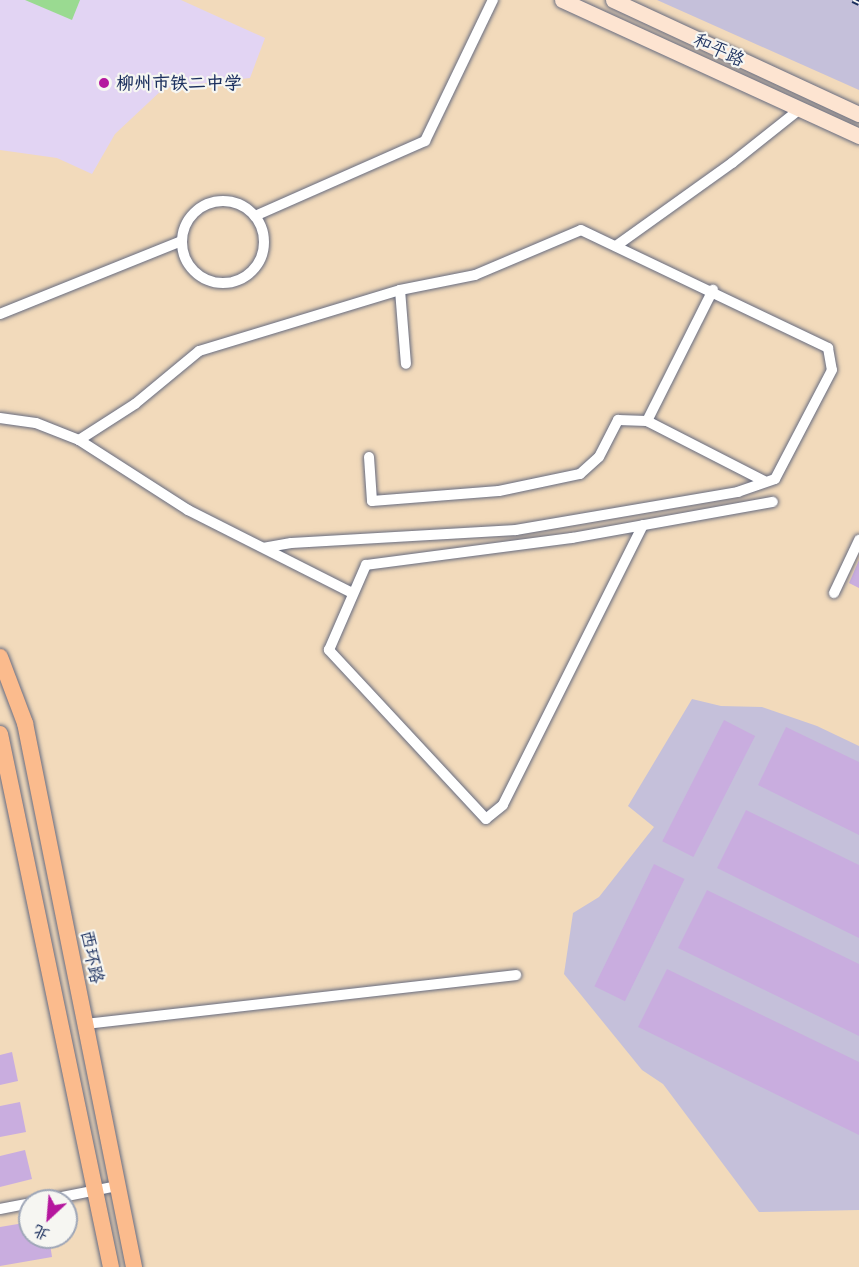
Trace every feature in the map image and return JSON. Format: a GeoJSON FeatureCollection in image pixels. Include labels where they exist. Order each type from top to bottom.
{"type":"FeatureCollection","features":[{"type":"Feature","properties":{"kind":"main road","name":"和平路"},"geometry":{"type":"LineString","coordinates":[[562,0],[859,136]]}},
{"type":"Feature","properties":{"kind":"main road","name":"和平路"},"geometry":{"type":"LineString","coordinates":[[613,0],[859,114]]}},
{"type":"Feature","properties":{"kind":"main road","name":"西环路"},"geometry":{"type":"LineString","coordinates":[[0,657],[25,723],[134,1267]]}},
{"type":"Feature","properties":{"kind":"main road"},"geometry":{"type":"LineString","coordinates":[[0,734],[111,1267]]}},
{"type":"Feature","properties":{"kind":"street"},"geometry":{"type":"LineString","coordinates":[[255,216],[425,141],[493,0]]}},
{"type":"Feature","properties":{"kind":"street"},"geometry":{"type":"LineString","coordinates":[[616,246],[732,163],[800,109]]}},
{"type":"Feature","properties":{"kind":"street"},"geometry":{"type":"LineString","coordinates":[[216,202],[231,202],[255,216],[262,229],[262,254],[252,270],[237,281],[211,282],[200,276],[184,255],[182,241],[192,215],[216,202]]}},
{"type":"Feature","properties":{"kind":"street"},"geometry":{"type":"LineString","coordinates":[[79,440],[135,404],[199,351],[400,290],[476,275],[581,230],[713,290],[828,348],[832,370],[775,479],[738,492],[516,530],[291,543],[264,549]]}},
{"type":"Feature","properties":{"kind":"street"},"geometry":{"type":"LineString","coordinates":[[0,314],[182,241]]}},
{"type":"Feature","properties":{"kind":"street"},"geometry":{"type":"LineString","coordinates":[[400,290],[406,364]]}},
{"type":"Feature","properties":{"kind":"street"},"geometry":{"type":"LineString","coordinates":[[647,421],[713,290]]}},
{"type":"Feature","properties":{"kind":"street"},"geometry":{"type":"LineString","coordinates":[[0,418],[36,423],[79,440],[188,510],[352,593]]}},
{"type":"Feature","properties":{"kind":"street"},"geometry":{"type":"LineString","coordinates":[[369,457],[372,501],[510,490],[580,474],[599,457],[618,420],[647,421],[764,481]]}},
{"type":"Feature","properties":{"kind":"street"},"geometry":{"type":"LineString","coordinates":[[644,525],[503,805],[486,819],[329,650],[366,565],[644,525],[773,502]]}},
{"type":"Feature","properties":{"kind":"street"},"geometry":{"type":"LineString","coordinates":[[834,593],[859,540]]}},
{"type":"Feature","properties":{"kind":"street"},"geometry":{"type":"LineString","coordinates":[[86,1024],[516,975]]}},
{"type":"Feature","properties":{"kind":"street"},"geometry":{"type":"LineString","coordinates":[[78,1194],[117,1186]]}},
{"type":"Feature","properties":{"kind":"street"},"geometry":{"type":"LineString","coordinates":[[0,1209],[18,1205]]}},
{"type":"Feature","properties":{"kind":"shaded area","name":"柳州市铁二中学"},"geometry":{"type":"Polygon","coordinates":[[[0,0],[181,0],[265,38],[250,78],[164,88],[115,134],[92,174],[57,158],[0,150],[0,0]]]}},
{"type":"Feature","properties":{"kind":"shaded area"},"geometry":{"type":"Polygon","coordinates":[[[657,0],[859,0],[859,90],[657,0]]]}},
{"type":"Feature","properties":{"kind":"shaded area"},"geometry":{"type":"Polygon","coordinates":[[[692,699],[721,706],[762,707],[817,726],[859,746],[859,1210],[759,1212],[663,1084],[642,1070],[564,974],[573,913],[599,897],[654,827],[628,806],[692,699]]]}},
{"type":"Feature","properties":{"kind":"green space"},"geometry":{"type":"Polygon","coordinates":[[[25,0],[80,0],[72,20],[25,0]]]}},
{"type":"Feature","properties":{"kind":"building"},"geometry":{"type":"Polygon","coordinates":[[[859,560],[859,588],[849,583],[859,560]]]}},
{"type":"Feature","properties":{"kind":"building"},"geometry":{"type":"Polygon","coordinates":[[[724,720],[755,736],[693,857],[662,841],[724,720]]]}},
{"type":"Feature","properties":{"kind":"building"},"geometry":{"type":"Polygon","coordinates":[[[786,727],[859,762],[859,835],[758,785],[786,727]]]}},
{"type":"Feature","properties":{"kind":"building"},"geometry":{"type":"Polygon","coordinates":[[[746,810],[859,865],[859,938],[717,868],[746,810]]]}},
{"type":"Feature","properties":{"kind":"building"},"geometry":{"type":"Polygon","coordinates":[[[654,864],[685,879],[625,1001],[594,986],[654,864]]]}},
{"type":"Feature","properties":{"kind":"building"},"geometry":{"type":"Polygon","coordinates":[[[707,890],[859,964],[859,1036],[678,948],[707,890]]]}},
{"type":"Feature","properties":{"kind":"building"},"geometry":{"type":"Polygon","coordinates":[[[667,969],[859,1062],[859,1135],[638,1027],[667,969]]]}},
{"type":"Feature","properties":{"kind":"building"},"geometry":{"type":"Polygon","coordinates":[[[12,1052],[18,1081],[0,1085],[0,1055],[12,1052]]]}},
{"type":"Feature","properties":{"kind":"building"},"geometry":{"type":"Polygon","coordinates":[[[20,1102],[26,1132],[0,1137],[0,1106],[20,1102]]]}},
{"type":"Feature","properties":{"kind":"building"},"geometry":{"type":"Polygon","coordinates":[[[25,1150],[32,1179],[0,1187],[0,1156],[25,1150]]]}},
{"type":"Feature","properties":{"kind":"building"},"geometry":{"type":"Polygon","coordinates":[[[18,1224],[18,1249],[51,1249],[52,1257],[0,1266],[0,1227],[18,1224]]]}},
{"type":"Feature","properties":{"kind":"railway"},"geometry":{"type":"LineString","coordinates":[[853,0],[859,3]]}},
{"type":"Feature","properties":{"kind":"place","name":"柳州市铁二中学"},"geometry":{"type":"Point","coordinates":[104,83]}}]}
